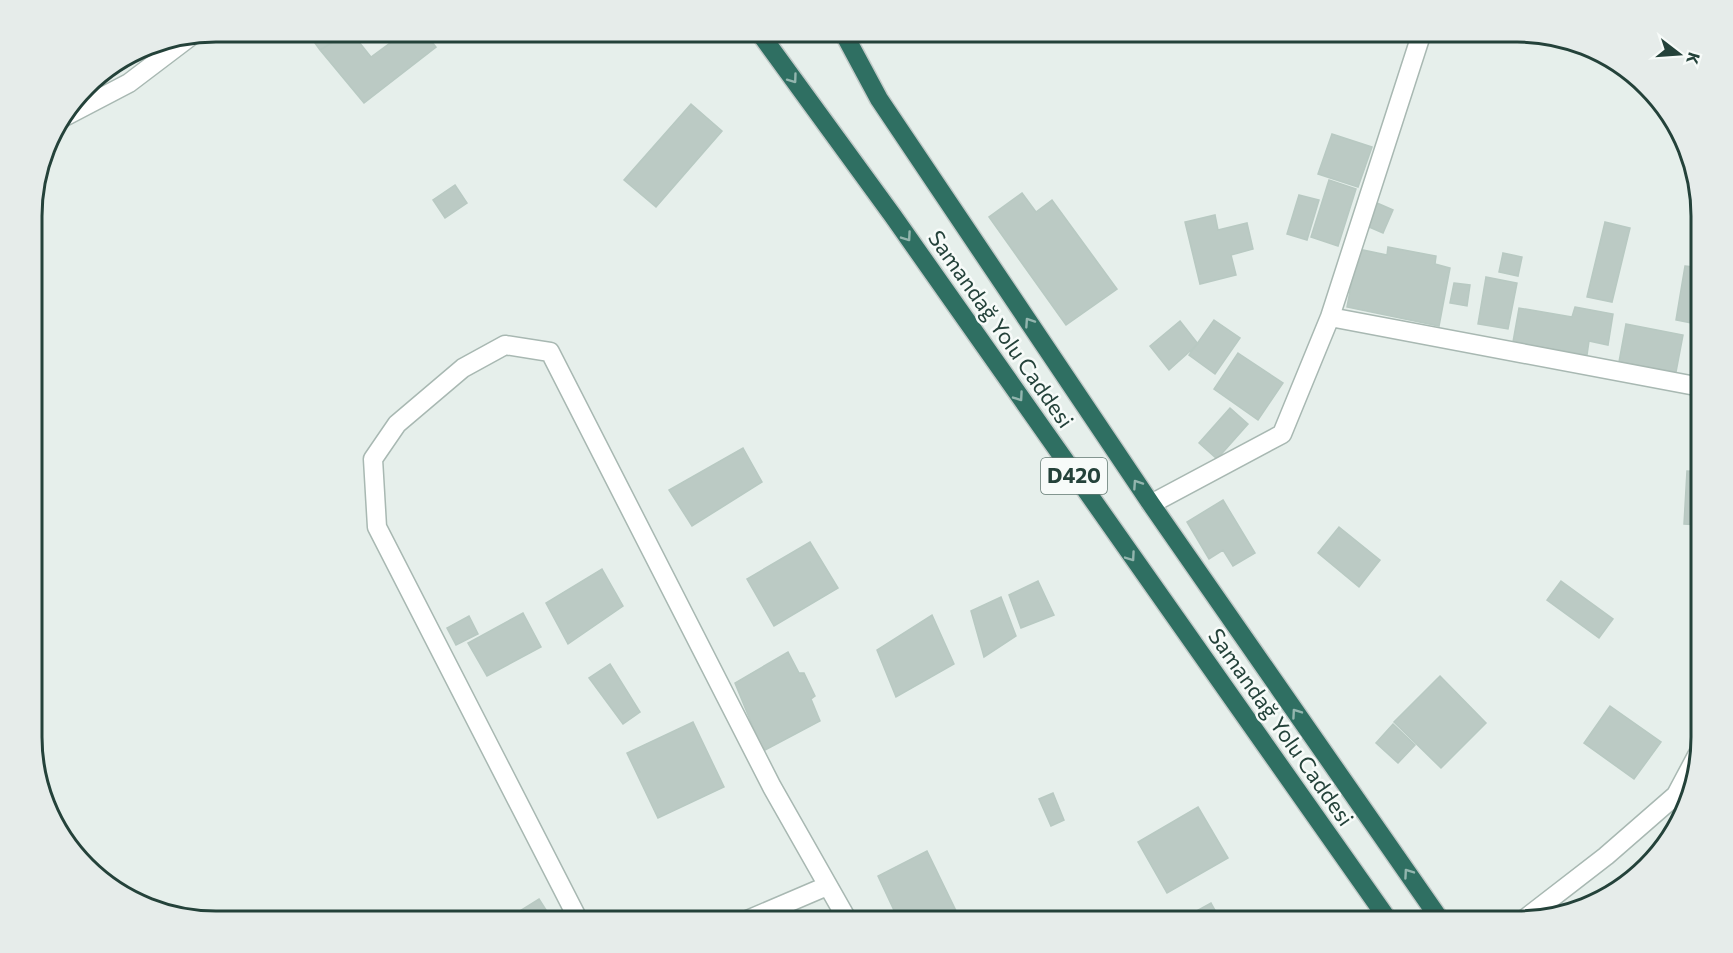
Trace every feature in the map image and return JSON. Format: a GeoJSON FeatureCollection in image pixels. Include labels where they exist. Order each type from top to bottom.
{"type":"FeatureCollection","features":[{"type":"Feature","properties":{"kind":"highway","name":"Samandağ Yolu Caddesi"},"geometry":{"type":"LineString","coordinates":[[766,42],[893,216],[1382,911]]}},
{"type":"Feature","properties":{"kind":"highway","name":"Samandağ Yolu Caddesi"},"geometry":{"type":"LineString","coordinates":[[848,42],[879,99],[1151,504],[1434,911]]}},
{"type":"Feature","properties":{"kind":"street"},"geometry":{"type":"LineString","coordinates":[[1151,504],[1282,434],[1330,317],[1419,42]]}},
{"type":"Feature","properties":{"kind":"street"},"geometry":{"type":"LineString","coordinates":[[79,109],[129,83],[178,46]]}},
{"type":"Feature","properties":{"kind":"street"},"geometry":{"type":"LineString","coordinates":[[1330,317],[1691,385]]}},
{"type":"Feature","properties":{"kind":"street"},"geometry":{"type":"LineString","coordinates":[[574,911],[377,527],[373,459],[397,424],[463,368],[505,345],[550,352],[772,787],[842,911]]}},
{"type":"Feature","properties":{"kind":"street"},"geometry":{"type":"LineString","coordinates":[[1536,910],[1680,798]]}},
{"type":"Feature","properties":{"kind":"street"},"geometry":{"type":"LineString","coordinates":[[768,911],[827,886]]}},
{"type":"Feature","properties":{"kind":"building"},"geometry":{"type":"Polygon","coordinates":[[[314,42],[333,42],[320,50],[314,42]]]}},
{"type":"Feature","properties":{"kind":"building"},"geometry":{"type":"Polygon","coordinates":[[[333,42],[359,42],[371,57],[391,42],[432,42],[436,47],[364,103],[320,50],[333,42]]]}},
{"type":"Feature","properties":{"kind":"building"},"geometry":{"type":"Polygon","coordinates":[[[691,104],[722,131],[656,207],[624,180],[691,104]]]}},
{"type":"Feature","properties":{"kind":"building"},"geometry":{"type":"Polygon","coordinates":[[[1332,134],[1372,147],[1358,187],[1318,174],[1332,134]]]}},
{"type":"Feature","properties":{"kind":"building"},"geometry":{"type":"Polygon","coordinates":[[[1329,180],[1356,189],[1338,246],[1311,237],[1329,180]]]}},
{"type":"Feature","properties":{"kind":"building"},"geometry":{"type":"Polygon","coordinates":[[[455,185],[467,203],[445,218],[433,200],[455,185]]]}},
{"type":"Feature","properties":{"kind":"building"},"geometry":{"type":"Polygon","coordinates":[[[1022,193],[1036,212],[1052,200],[1117,289],[1066,325],[989,217],[1022,193]]]}},
{"type":"Feature","properties":{"kind":"building"},"geometry":{"type":"Polygon","coordinates":[[[1299,195],[1319,200],[1307,240],[1287,234],[1299,195]]]}},
{"type":"Feature","properties":{"kind":"building"},"geometry":{"type":"Polygon","coordinates":[[[1377,203],[1393,210],[1383,233],[1367,226],[1377,203]]]}},
{"type":"Feature","properties":{"kind":"building"},"geometry":{"type":"Polygon","coordinates":[[[1215,215],[1218,230],[1247,223],[1253,249],[1231,255],[1236,275],[1200,284],[1185,222],[1215,215]]]}},
{"type":"Feature","properties":{"kind":"building"},"geometry":{"type":"Polygon","coordinates":[[[1605,222],[1630,228],[1612,302],[1587,297],[1605,222]]]}},
{"type":"Feature","properties":{"kind":"building"},"geometry":{"type":"Polygon","coordinates":[[[1388,247],[1436,256],[1435,264],[1450,268],[1439,326],[1347,307],[1358,249],[1387,255],[1388,247]]]}},
{"type":"Feature","properties":{"kind":"building"},"geometry":{"type":"Polygon","coordinates":[[[1503,253],[1522,257],[1518,276],[1499,272],[1503,253]]]}},
{"type":"Feature","properties":{"kind":"building"},"geometry":{"type":"Polygon","coordinates":[[[1685,266],[1691,267],[1691,323],[1676,320],[1685,266]]]}},
{"type":"Feature","properties":{"kind":"building"},"geometry":{"type":"Polygon","coordinates":[[[1486,277],[1517,283],[1508,329],[1478,324],[1486,277]]]}},
{"type":"Feature","properties":{"kind":"building"},"geometry":{"type":"Polygon","coordinates":[[[1454,283],[1470,285],[1467,306],[1450,303],[1454,283]]]}},
{"type":"Feature","properties":{"kind":"building"},"geometry":{"type":"Polygon","coordinates":[[[1575,307],[1613,314],[1608,345],[1589,341],[1587,355],[1513,342],[1519,308],[1572,317],[1575,307]]]}},
{"type":"Feature","properties":{"kind":"building"},"geometry":{"type":"Polygon","coordinates":[[[1214,320],[1240,338],[1215,374],[1189,355],[1214,320]]]}},
{"type":"Feature","properties":{"kind":"building"},"geometry":{"type":"Polygon","coordinates":[[[1180,321],[1198,344],[1169,370],[1150,346],[1180,321]]]}},
{"type":"Feature","properties":{"kind":"building"},"geometry":{"type":"Polygon","coordinates":[[[1626,324],[1683,335],[1676,372],[1619,362],[1626,324]]]}},
{"type":"Feature","properties":{"kind":"building"},"geometry":{"type":"Polygon","coordinates":[[[1238,353],[1283,383],[1258,420],[1214,389],[1238,353]]]}},
{"type":"Feature","properties":{"kind":"building"},"geometry":{"type":"Polygon","coordinates":[[[1230,408],[1248,424],[1217,459],[1199,443],[1230,408]]]}},
{"type":"Feature","properties":{"kind":"building"},"geometry":{"type":"Polygon","coordinates":[[[743,448],[762,482],[692,526],[669,490],[743,448]]]}},
{"type":"Feature","properties":{"kind":"building"},"geometry":{"type":"Polygon","coordinates":[[[1687,471],[1691,471],[1691,524],[1684,524],[1687,471]]]}},
{"type":"Feature","properties":{"kind":"building"},"geometry":{"type":"Polygon","coordinates":[[[1223,500],[1255,553],[1233,566],[1223,550],[1209,559],[1187,522],[1223,500]]]}},
{"type":"Feature","properties":{"kind":"building"},"geometry":{"type":"Polygon","coordinates":[[[1339,527],[1380,560],[1359,587],[1318,553],[1339,527]]]}},
{"type":"Feature","properties":{"kind":"building"},"geometry":{"type":"Polygon","coordinates":[[[810,542],[838,588],[774,626],[747,579],[810,542]]]}},
{"type":"Feature","properties":{"kind":"building"},"geometry":{"type":"Polygon","coordinates":[[[602,569],[623,606],[568,644],[546,603],[602,569]]]}},
{"type":"Feature","properties":{"kind":"building"},"geometry":{"type":"Polygon","coordinates":[[[1038,581],[1054,615],[1021,628],[1009,595],[1038,581]]]}},
{"type":"Feature","properties":{"kind":"building"},"geometry":{"type":"Polygon","coordinates":[[[1561,581],[1613,619],[1599,638],[1547,600],[1561,581]]]}},
{"type":"Feature","properties":{"kind":"building"},"geometry":{"type":"Polygon","coordinates":[[[1001,597],[1016,636],[984,657],[971,611],[1001,597]]]}},
{"type":"Feature","properties":{"kind":"building"},"geometry":{"type":"Polygon","coordinates":[[[523,613],[541,647],[487,676],[468,643],[523,613]]]}},
{"type":"Feature","properties":{"kind":"building"},"geometry":{"type":"Polygon","coordinates":[[[932,615],[954,664],[896,697],[877,650],[932,615]]]}},
{"type":"Feature","properties":{"kind":"building"},"geometry":{"type":"Polygon","coordinates":[[[469,616],[478,634],[456,645],[447,628],[469,616]]]}},
{"type":"Feature","properties":{"kind":"building"},"geometry":{"type":"Polygon","coordinates":[[[788,652],[799,673],[804,673],[815,696],[811,699],[820,721],[765,750],[760,744],[735,683],[788,652]]]}},
{"type":"Feature","properties":{"kind":"building"},"geometry":{"type":"Polygon","coordinates":[[[610,664],[640,712],[623,724],[589,678],[610,664]]]}},
{"type":"Feature","properties":{"kind":"building"},"geometry":{"type":"Polygon","coordinates":[[[1440,676],[1486,723],[1441,768],[1394,722],[1440,676]]]}},
{"type":"Feature","properties":{"kind":"building"},"geometry":{"type":"Polygon","coordinates":[[[1610,706],[1661,742],[1634,779],[1584,743],[1610,706]]]}},
{"type":"Feature","properties":{"kind":"building"},"geometry":{"type":"Polygon","coordinates":[[[693,722],[724,787],[658,818],[627,753],[693,722]]]}},
{"type":"Feature","properties":{"kind":"building"},"geometry":{"type":"Polygon","coordinates":[[[1393,724],[1415,745],[1398,763],[1376,743],[1393,724]]]}},
{"type":"Feature","properties":{"kind":"building"},"geometry":{"type":"Polygon","coordinates":[[[1053,793],[1064,820],[1051,826],[1039,799],[1053,793]]]}},
{"type":"Feature","properties":{"kind":"building"},"geometry":{"type":"Polygon","coordinates":[[[1198,807],[1228,858],[1167,893],[1138,842],[1198,807]]]}},
{"type":"Feature","properties":{"kind":"building"},"geometry":{"type":"Polygon","coordinates":[[[927,851],[956,911],[894,911],[878,876],[927,851]]]}},
{"type":"Feature","properties":{"kind":"building"},"geometry":{"type":"Polygon","coordinates":[[[539,899],[547,911],[520,911],[539,899]]]}},
{"type":"Feature","properties":{"kind":"building"},"geometry":{"type":"Polygon","coordinates":[[[1211,903],[1215,911],[1196,911],[1211,903]]]}}]}
